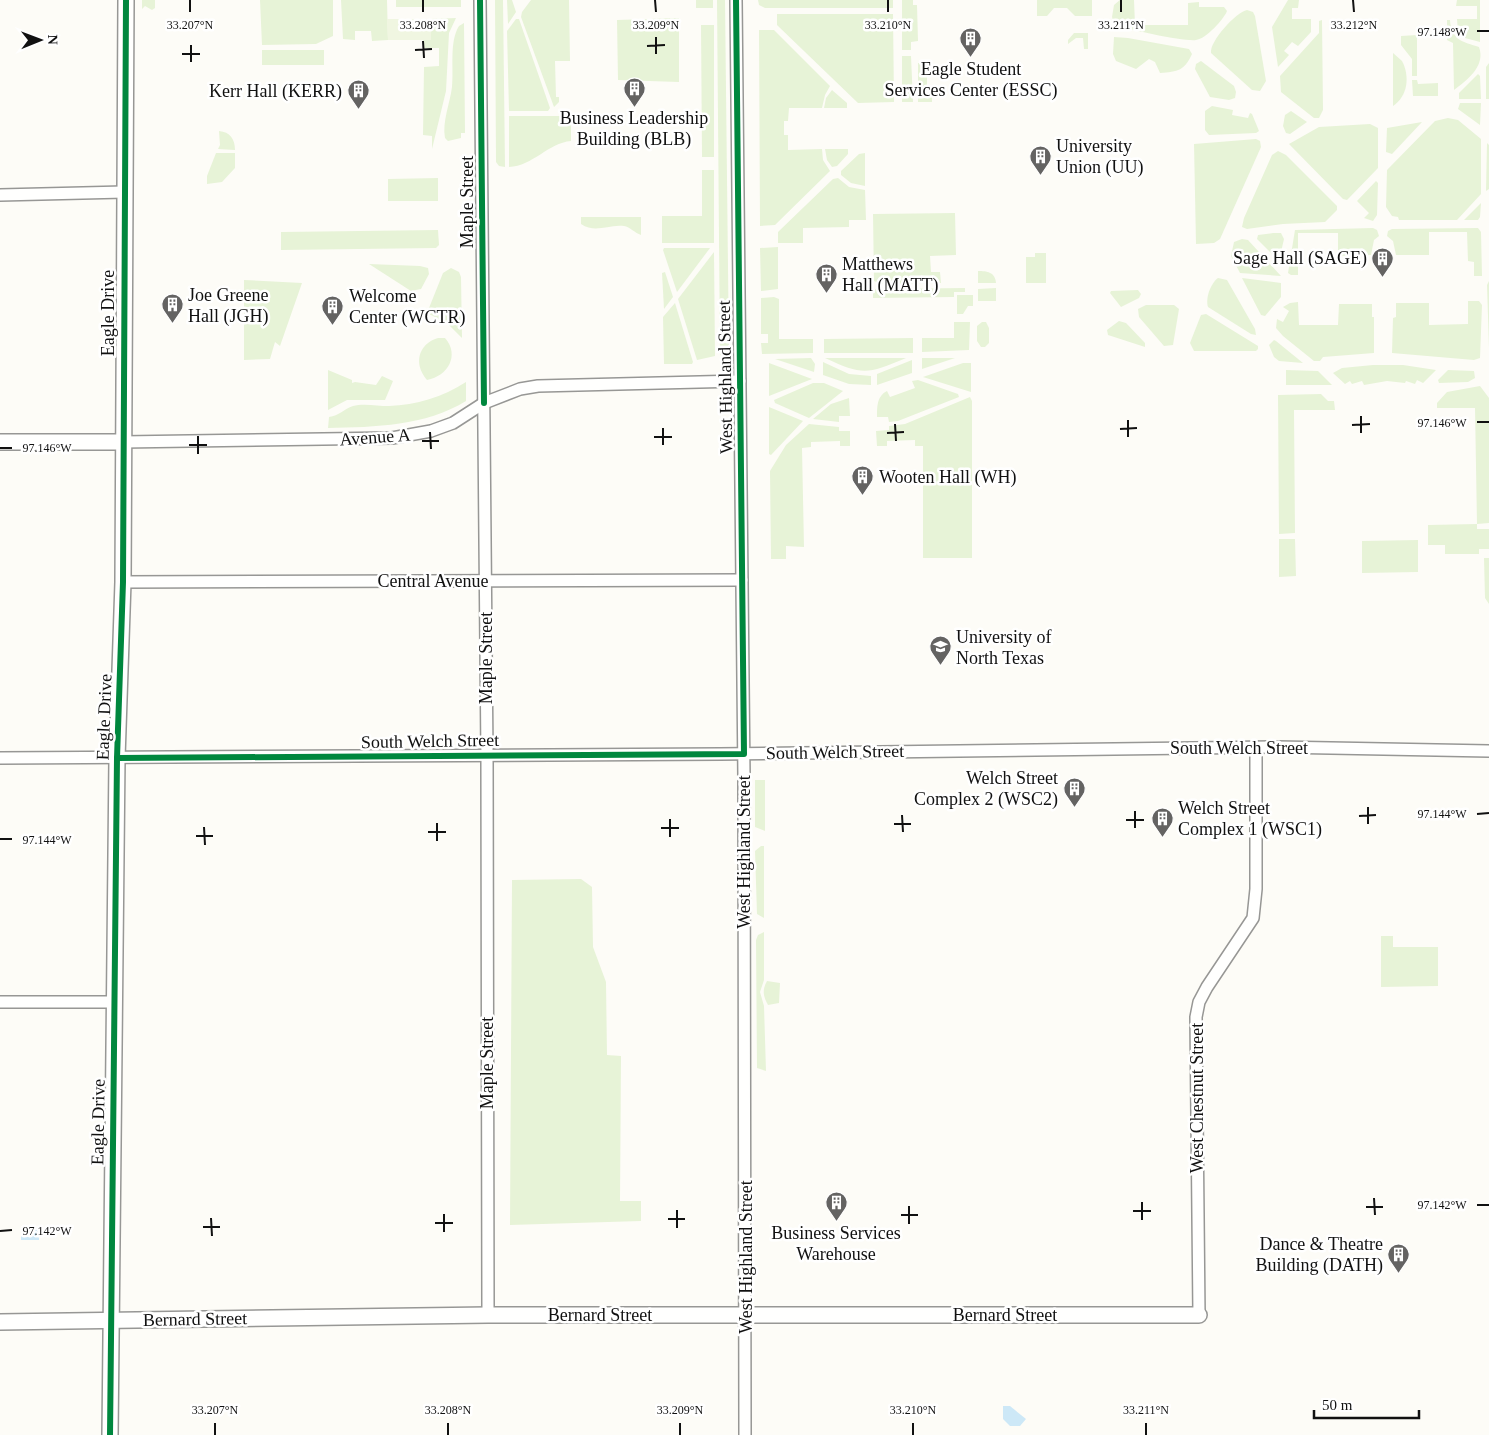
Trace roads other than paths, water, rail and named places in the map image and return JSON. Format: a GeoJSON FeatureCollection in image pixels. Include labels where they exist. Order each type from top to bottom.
{"type":"FeatureCollection","features":[{"type":"Feature","properties":{"kind":"street","name":"Eagle Drive"},"geometry":{"type":"LineString","coordinates":[[110,1435],[117,758],[123,582],[126,0]]}},
{"type":"Feature","properties":{"kind":"street","name":"Maple Street"},"geometry":{"type":"LineString","coordinates":[[480,0],[486,581],[488,1316]]}},
{"type":"Feature","properties":{"kind":"street","name":"West Highland Street"},"geometry":{"type":"LineString","coordinates":[[736,0],[744,754],[745,1435]]}},
{"type":"Feature","properties":{"kind":"street"},"geometry":{"type":"LineString","coordinates":[[0,195],[124,192]]}},
{"type":"Feature","properties":{"kind":"street","name":"Avenue A"},"geometry":{"type":"LineString","coordinates":[[0,442],[392,438],[431,430],[453,423],[484,403],[520,389],[538,386],[740,381]]}},
{"type":"Feature","properties":{"kind":"street","name":"Central Avenue"},"geometry":{"type":"LineString","coordinates":[[123,582],[742,580]]}},
{"type":"Feature","properties":{"kind":"street","name":"South Welch Street"},"geometry":{"type":"LineString","coordinates":[[0,758],[744,754],[1256,747],[1489,751]]}},
{"type":"Feature","properties":{"kind":"street","name":"West Chestnut Street"},"geometry":{"type":"LineString","coordinates":[[1199,1315],[1196,1016],[1199,1002],[1207,987],[1253,918],[1256,889],[1256,747]]}},
{"type":"Feature","properties":{"kind":"street"},"geometry":{"type":"LineString","coordinates":[[0,1002],[114,1002]]}},
{"type":"Feature","properties":{"kind":"street","name":"Bernard Street"},"geometry":{"type":"LineString","coordinates":[[0,1322],[488,1316],[1199,1315]]}},
{"type":"Feature","properties":{"kind":"water"},"geometry":{"type":"Polygon","coordinates":[[[39,1227],[39,1240],[21,1240],[21,1228],[39,1227]]]}},
{"type":"Feature","properties":{"kind":"water"},"geometry":{"type":"Polygon","coordinates":[[[1003,1406],[1010,1406],[1026,1419],[1020,1426],[1010,1426],[1003,1419],[1003,1406]]]}},
{"type":"Feature","properties":{"kind":"place","name":"Eagle Student Services Center (ESSC)"},"geometry":{"type":"Point","coordinates":[971,58]}},
{"type":"Feature","properties":{"kind":"place","name":"Business Leadership Building (BLB)"},"geometry":{"type":"Point","coordinates":[634,107]}},
{"type":"Feature","properties":{"kind":"place","name":"Kerr Hall (KERR)"},"geometry":{"type":"Point","coordinates":[358,110]}},
{"type":"Feature","properties":{"kind":"place","name":"University Union (UU)"},"geometry":{"type":"Point","coordinates":[1040,175]}},
{"type":"Feature","properties":{"kind":"place","name":"Sage Hall (SAGE)"},"geometry":{"type":"Point","coordinates":[1383,277]}},
{"type":"Feature","properties":{"kind":"place","name":"Matthews Hall (MATT)"},"geometry":{"type":"Point","coordinates":[826,293]}},
{"type":"Feature","properties":{"kind":"place","name":"Joe Greene Hall (JGH)"},"geometry":{"type":"Point","coordinates":[172,324]}},
{"type":"Feature","properties":{"kind":"place","name":"Welcome Center (WCTR)"},"geometry":{"type":"Point","coordinates":[333,325]}},
{"type":"Feature","properties":{"kind":"place","name":"Wooten Hall (WH)"},"geometry":{"type":"Point","coordinates":[863,496]}},
{"type":"Feature","properties":{"kind":"place","name":"University of North Texas"},"geometry":{"type":"Point","coordinates":[940,666]}},
{"type":"Feature","properties":{"kind":"place","name":"Welch Street Complex 2 (WSC2)"},"geometry":{"type":"Point","coordinates":[1074,807]}},
{"type":"Feature","properties":{"kind":"place","name":"Welch Street Complex 1 (WSC1)"},"geometry":{"type":"Point","coordinates":[1162,837]}},
{"type":"Feature","properties":{"kind":"place","name":"Business Services Warehouse"},"geometry":{"type":"Point","coordinates":[836,1222]}},
{"type":"Feature","properties":{"kind":"place","name":"Dance & Theatre Building (DATH)"},"geometry":{"type":"Point","coordinates":[1399,1273]}}]}
